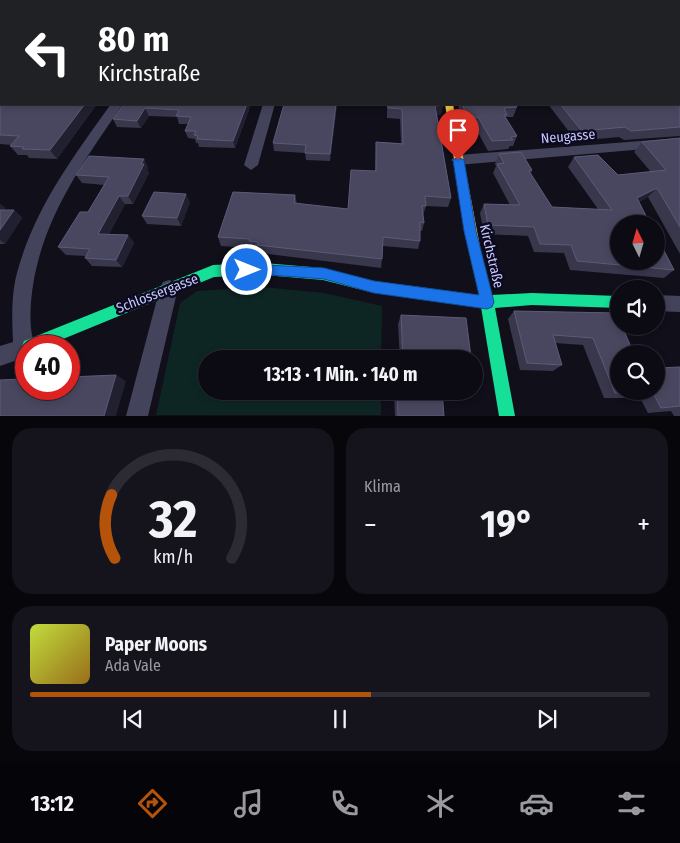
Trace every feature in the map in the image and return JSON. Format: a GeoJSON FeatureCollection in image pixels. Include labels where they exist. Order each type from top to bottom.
{"type":"FeatureCollection","features":[{"type":"Feature","properties":{"kind":"street"},"geometry":{"type":"LineString","coordinates":[[24,335],[21,315],[25,274],[47,214],[66,176],[116,105]]}},
{"type":"Feature","properties":{"kind":"street"},"geometry":{"type":"LineString","coordinates":[[251,165],[269,105]]}},
{"type":"Feature","properties":{"kind":"street","name":"Kirchstraße"},"geometry":{"type":"LineString","coordinates":[[448,105],[470,231],[487,302],[507,416]]}},
{"type":"Feature","properties":{"kind":"street","name":"Neugasse"},"geometry":{"type":"LineString","coordinates":[[458,160],[680,142]]}},
{"type":"Feature","properties":{"kind":"street","name":"Schlossergasse"},"geometry":{"type":"LineString","coordinates":[[54,335],[213,271],[264,269],[324,274],[374,287],[487,302],[532,299],[610,302]]}},
{"type":"Feature","properties":{"kind":"street"},"geometry":{"type":"LineString","coordinates":[[137,416],[169,288]]}},
{"type":"Feature","properties":{"kind":"street"},"geometry":{"type":"LineString","coordinates":[[665,303],[680,304]]}},
{"type":"Feature","properties":{"kind":"street","name":"Schlossergasse"},"geometry":{"type":"LineString","coordinates":[[0,356],[15,351]]}},
{"type":"Feature","properties":{"kind":"green space"},"geometry":{"type":"Polygon","coordinates":[[[262,287],[324,293],[382,306],[381,350],[198,350],[198,400],[381,400],[381,415],[156,415],[180,303],[197,291],[262,287]]]}},
{"type":"Feature","properties":{"kind":"building"},"geometry":{"type":"Polygon","coordinates":[[[0,105],[84,105],[50,150],[22,149],[24,147],[10,146],[19,136],[0,135],[0,105]]]}},
{"type":"Feature","properties":{"kind":"building"},"geometry":{"type":"Polygon","coordinates":[[[123,105],[247,105],[233,141],[197,139],[198,136],[194,135],[196,131],[185,131],[191,117],[176,116],[179,110],[145,108],[137,121],[113,119],[123,105]]]}},
{"type":"Feature","properties":{"kind":"building"},"geometry":{"type":"Polygon","coordinates":[[[284,105],[336,105],[330,154],[305,153],[306,145],[273,143],[284,105]]]}},
{"type":"Feature","properties":{"kind":"building"},"geometry":{"type":"Polygon","coordinates":[[[388,105],[443,105],[435,106],[451,198],[425,196],[426,206],[422,206],[424,223],[420,222],[420,241],[383,237],[382,259],[257,245],[258,242],[249,241],[250,239],[218,237],[233,192],[295,195],[294,203],[348,209],[351,170],[376,171],[376,142],[403,144],[402,109],[388,108],[388,105]]]}},
{"type":"Feature","properties":{"kind":"building"},"geometry":{"type":"Polygon","coordinates":[[[463,105],[516,105],[517,107],[504,108],[507,115],[504,115],[517,136],[511,137],[513,140],[492,141],[478,117],[466,119],[463,105]]]}},
{"type":"Feature","properties":{"kind":"building"},"geometry":{"type":"Polygon","coordinates":[[[561,105],[680,105],[680,127],[631,131],[625,127],[582,131],[561,105]]]}},
{"type":"Feature","properties":{"kind":"building"},"geometry":{"type":"Polygon","coordinates":[[[680,138],[680,227],[657,188],[637,198],[646,215],[610,215],[610,264],[577,261],[571,245],[540,244],[534,227],[488,225],[484,204],[520,205],[497,164],[504,163],[499,154],[521,152],[532,170],[529,171],[552,207],[612,210],[574,157],[598,155],[618,175],[666,170],[642,142],[680,138]]]}},
{"type":"Feature","properties":{"kind":"building"},"geometry":{"type":"Polygon","coordinates":[[[89,156],[144,159],[141,164],[144,164],[128,196],[119,196],[98,234],[128,235],[116,260],[85,258],[90,249],[58,247],[80,212],[88,212],[109,177],[76,175],[89,156]]]}},
{"type":"Feature","properties":{"kind":"building"},"geometry":{"type":"Polygon","coordinates":[[[154,192],[186,194],[177,218],[142,216],[154,192]]]}},
{"type":"Feature","properties":{"kind":"building"},"geometry":{"type":"Polygon","coordinates":[[[0,210],[14,210],[0,230],[0,210]]]}},
{"type":"Feature","properties":{"kind":"building"},"geometry":{"type":"Polygon","coordinates":[[[665,252],[674,270],[665,269],[665,252]]]}},
{"type":"Feature","properties":{"kind":"building"},"geometry":{"type":"Polygon","coordinates":[[[514,311],[610,313],[610,335],[626,335],[630,345],[610,345],[610,380],[593,338],[553,335],[562,365],[527,363],[514,311]]]}},
{"type":"Feature","properties":{"kind":"building"},"geometry":{"type":"Polygon","coordinates":[[[401,315],[466,318],[470,350],[403,350],[401,315]]]}},
{"type":"Feature","properties":{"kind":"building"},"geometry":{"type":"Polygon","coordinates":[[[680,367],[680,406],[661,408],[657,400],[665,400],[665,368],[680,367]]]}},
{"type":"Feature","properties":{"kind":"building"},"geometry":{"type":"Polygon","coordinates":[[[116,375],[104,416],[0,416],[0,380],[15,379],[15,400],[80,400],[80,377],[116,375]]]}},
{"type":"Feature","properties":{"kind":"building"},"geometry":{"type":"Polygon","coordinates":[[[397,400],[443,400],[444,416],[398,416],[397,400]]]}},
{"type":"Feature","properties":{"kind":"traffic: fast"},"geometry":{"type":"LineString","coordinates":[[475,252],[487,302],[507,416]]}},
{"type":"Feature","properties":{"kind":"traffic: fast"},"geometry":{"type":"LineString","coordinates":[[56,335],[213,271],[264,269],[323,274],[374,287],[487,302],[532,299],[610,302]]}},
{"type":"Feature","properties":{"kind":"traffic: slow"},"geometry":{"type":"LineString","coordinates":[[449,105],[475,252]]}},
{"type":"Feature","properties":{"kind":"route"},"geometry":{"type":"LineString","coordinates":[[247,270],[264,269],[324,274],[374,287],[487,302],[470,231],[458,160]]}}]}
